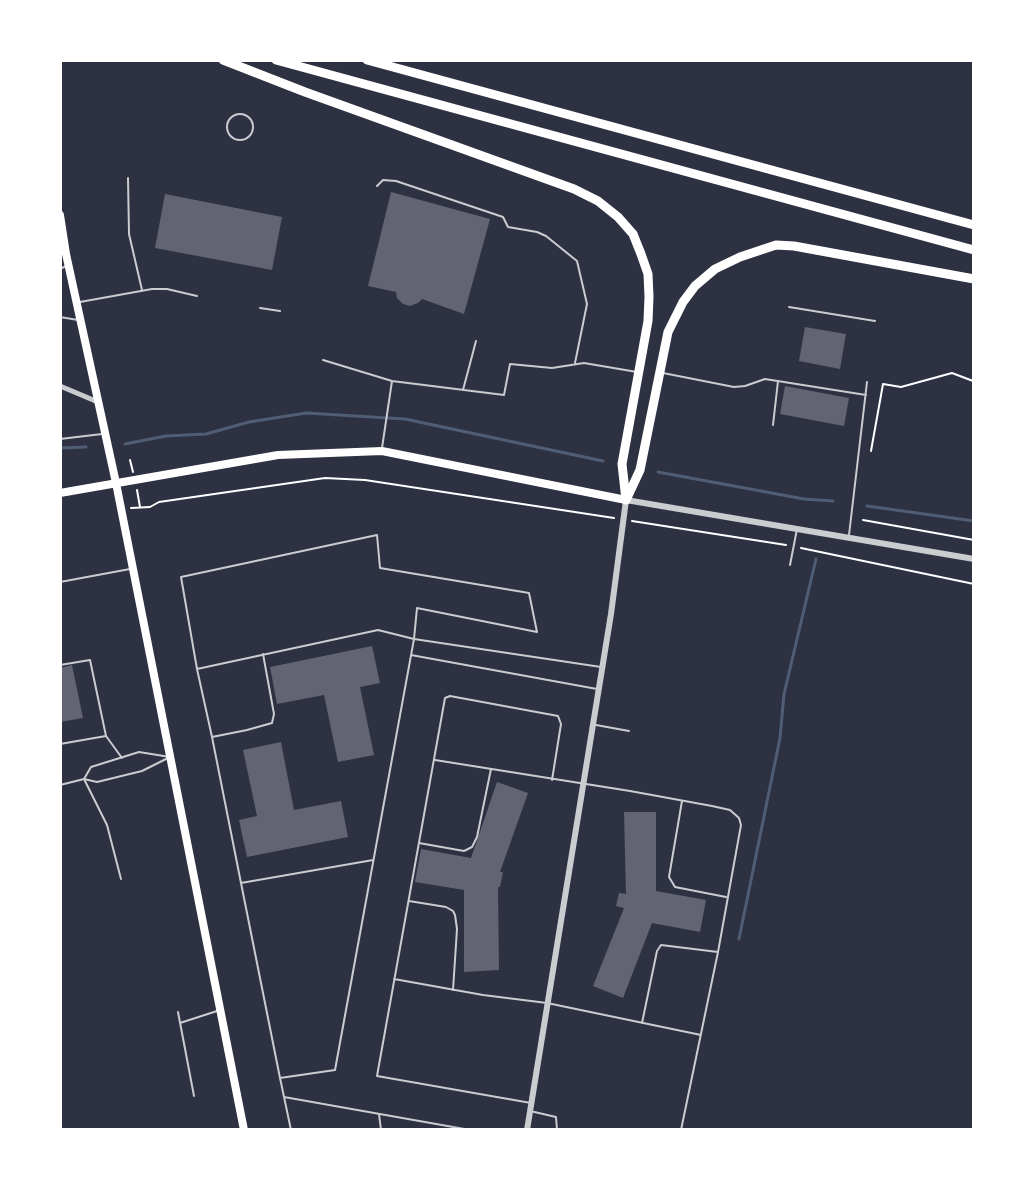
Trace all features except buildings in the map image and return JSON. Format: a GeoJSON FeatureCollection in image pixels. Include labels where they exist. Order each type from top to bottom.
{"type":"FeatureCollection","features":[{"type":"Feature","properties":{"kind":"highway"},"geometry":{"type":"LineString","coordinates":[[224,60],[305,92],[574,189],[598,201],[618,217],[633,234],[648,274],[648,321],[622,464],[626,500]]}},
{"type":"Feature","properties":{"kind":"highway"},"geometry":{"type":"LineString","coordinates":[[276,60],[974,250]]}},
{"type":"Feature","properties":{"kind":"highway"},"geometry":{"type":"LineString","coordinates":[[367,60],[974,225]]}},
{"type":"Feature","properties":{"kind":"highway"},"geometry":{"type":"LineString","coordinates":[[626,500],[640,470],[668,332],[683,302],[695,286],[714,269],[740,257],[776,245],[794,246],[974,279]]}},
{"type":"Feature","properties":{"kind":"main road"},"geometry":{"type":"LineString","coordinates":[[60,215],[68,265],[116,483],[244,1130]]}},
{"type":"Feature","properties":{"kind":"main road"},"geometry":{"type":"LineString","coordinates":[[60,494],[278,455],[382,451],[626,500]]}},
{"type":"Feature","properties":{"kind":"street"},"geometry":{"type":"LineString","coordinates":[[60,386],[98,402]]}},
{"type":"Feature","properties":{"kind":"street"},"geometry":{"type":"LineString","coordinates":[[527,1130],[599,689],[626,500],[974,559]]}},
{"type":"Feature","properties":{"kind":"lane"},"geometry":{"type":"LineString","coordinates":[[245,114],[252,122],[252,132],[245,139],[235,140],[228,132],[227,122],[234,115],[245,114]]}},
{"type":"Feature","properties":{"kind":"lane"},"geometry":{"type":"LineString","coordinates":[[128,178],[129,234],[142,290]]}},
{"type":"Feature","properties":{"kind":"lane"},"geometry":{"type":"LineString","coordinates":[[377,186],[383,180],[396,181],[503,217],[508,227],[537,232],[546,236],[577,261],[587,304],[575,363]]}},
{"type":"Feature","properties":{"kind":"lane"},"geometry":{"type":"LineString","coordinates":[[60,269],[68,265]]}},
{"type":"Feature","properties":{"kind":"lane"},"geometry":{"type":"LineString","coordinates":[[77,302],[142,290],[167,289],[197,296]]}},
{"type":"Feature","properties":{"kind":"lane"},"geometry":{"type":"LineString","coordinates":[[789,307],[875,321]]}},
{"type":"Feature","properties":{"kind":"lane"},"geometry":{"type":"LineString","coordinates":[[260,308],[280,311]]}},
{"type":"Feature","properties":{"kind":"lane"},"geometry":{"type":"LineString","coordinates":[[60,317],[81,321]]}},
{"type":"Feature","properties":{"kind":"lane"},"geometry":{"type":"LineString","coordinates":[[463,390],[476,341]]}},
{"type":"Feature","properties":{"kind":"lane"},"geometry":{"type":"LineString","coordinates":[[323,360],[392,381],[504,395],[510,363],[552,368],[575,363],[638,372]]}},
{"type":"Feature","properties":{"kind":"lane"},"geometry":{"type":"LineString","coordinates":[[660,372],[734,387],[765,379],[866,395]]}},
{"type":"Feature","properties":{"kind":"lane"},"geometry":{"type":"LineString","coordinates":[[382,451],[392,381]]}},
{"type":"Feature","properties":{"kind":"lane"},"geometry":{"type":"LineString","coordinates":[[774,425],[778,381]]}},
{"type":"Feature","properties":{"kind":"lane"},"geometry":{"type":"LineString","coordinates":[[848,538],[867,382]]}},
{"type":"Feature","properties":{"kind":"lane"},"geometry":{"type":"LineString","coordinates":[[60,439],[105,434]]}},
{"type":"Feature","properties":{"kind":"lane"},"geometry":{"type":"LineString","coordinates":[[790,565],[797,529]]}},
{"type":"Feature","properties":{"kind":"lane"},"geometry":{"type":"LineString","coordinates":[[280,1078],[335,1070],[414,639],[417,608],[537,632],[529,593],[380,568],[377,535],[181,577],[197,669],[212,737],[280,1078],[291,1130]]}},
{"type":"Feature","properties":{"kind":"lane"},"geometry":{"type":"LineString","coordinates":[[60,582],[133,569]]}},
{"type":"Feature","properties":{"kind":"lane"},"geometry":{"type":"LineString","coordinates":[[197,669],[378,630],[414,639],[602,667]]}},
{"type":"Feature","properties":{"kind":"lane"},"geometry":{"type":"LineString","coordinates":[[212,737],[272,723],[274,714],[263,654]]}},
{"type":"Feature","properties":{"kind":"lane"},"geometry":{"type":"LineString","coordinates":[[411,655],[599,689]]}},
{"type":"Feature","properties":{"kind":"lane"},"geometry":{"type":"LineString","coordinates":[[60,665],[90,660],[106,736],[122,758]]}},
{"type":"Feature","properties":{"kind":"lane"},"geometry":{"type":"LineString","coordinates":[[531,1103],[377,1076],[443,702],[446,697],[558,716],[561,724],[552,780]]}},
{"type":"Feature","properties":{"kind":"lane"},"geometry":{"type":"LineString","coordinates":[[593,724],[629,731]]}},
{"type":"Feature","properties":{"kind":"lane"},"geometry":{"type":"LineString","coordinates":[[60,744],[106,736]]}},
{"type":"Feature","properties":{"kind":"lane"},"geometry":{"type":"LineString","coordinates":[[84,779],[91,767],[139,752],[170,757]]}},
{"type":"Feature","properties":{"kind":"lane"},"geometry":{"type":"LineString","coordinates":[[60,785],[84,779],[97,782],[131,774],[170,757]]}},
{"type":"Feature","properties":{"kind":"lane"},"geometry":{"type":"LineString","coordinates":[[434,760],[730,810],[739,818],[741,825],[681,1130]]}},
{"type":"Feature","properties":{"kind":"lane"},"geometry":{"type":"LineString","coordinates":[[419,843],[464,851],[472,847],[477,837],[491,770]]}},
{"type":"Feature","properties":{"kind":"lane"},"geometry":{"type":"LineString","coordinates":[[84,779],[107,825],[121,879]]}},
{"type":"Feature","properties":{"kind":"lane"},"geometry":{"type":"LineString","coordinates":[[682,801],[669,877],[675,887],[727,897]]}},
{"type":"Feature","properties":{"kind":"lane"},"geometry":{"type":"LineString","coordinates":[[241,883],[373,860]]}},
{"type":"Feature","properties":{"kind":"lane"},"geometry":{"type":"LineString","coordinates":[[407,901],[446,907],[453,911],[457,929],[453,990]]}},
{"type":"Feature","properties":{"kind":"lane"},"geometry":{"type":"LineString","coordinates":[[642,1023],[657,951],[661,945],[717,952]]}},
{"type":"Feature","properties":{"kind":"lane"},"geometry":{"type":"LineString","coordinates":[[394,979],[547,1003],[701,1035]]}},
{"type":"Feature","properties":{"kind":"lane"},"geometry":{"type":"LineString","coordinates":[[180,1023],[220,1010]]}},
{"type":"Feature","properties":{"kind":"lane"},"geometry":{"type":"LineString","coordinates":[[178,1012],[194,1096]]}},
{"type":"Feature","properties":{"kind":"lane"},"geometry":{"type":"LineString","coordinates":[[284,1097],[470,1130]]}},
{"type":"Feature","properties":{"kind":"lane"},"geometry":{"type":"LineString","coordinates":[[530,1111],[556,1117],[557,1130]]}},
{"type":"Feature","properties":{"kind":"lane"},"geometry":{"type":"LineString","coordinates":[[379,1114],[381,1130]]}},
{"type":"Feature","properties":{"kind":"path"},"geometry":{"type":"LineString","coordinates":[[871,451],[883,384],[901,387],[952,373],[973,381],[974,385]]}},
{"type":"Feature","properties":{"kind":"path"},"geometry":{"type":"LineString","coordinates":[[120,510],[150,507],[159,502],[325,478],[365,480],[794,546],[974,585]]}},
{"type":"Feature","properties":{"kind":"path"},"geometry":{"type":"LineString","coordinates":[[863,520],[974,540]]}},
{"type":"Feature","properties":{"kind":"waterway"},"geometry":{"type":"LineString","coordinates":[[125,444],[166,436],[206,434],[249,422],[306,413],[405,419],[603,461]]}},
{"type":"Feature","properties":{"kind":"waterway"},"geometry":{"type":"LineString","coordinates":[[60,448],[86,447]]}},
{"type":"Feature","properties":{"kind":"waterway"},"geometry":{"type":"LineString","coordinates":[[658,472],[804,499],[833,501]]}},
{"type":"Feature","properties":{"kind":"waterway"},"geometry":{"type":"LineString","coordinates":[[867,506],[974,521]]}},
{"type":"Feature","properties":{"kind":"waterway"},"geometry":{"type":"LineString","coordinates":[[739,939],[780,738],[784,694],[816,559]]}}]}
